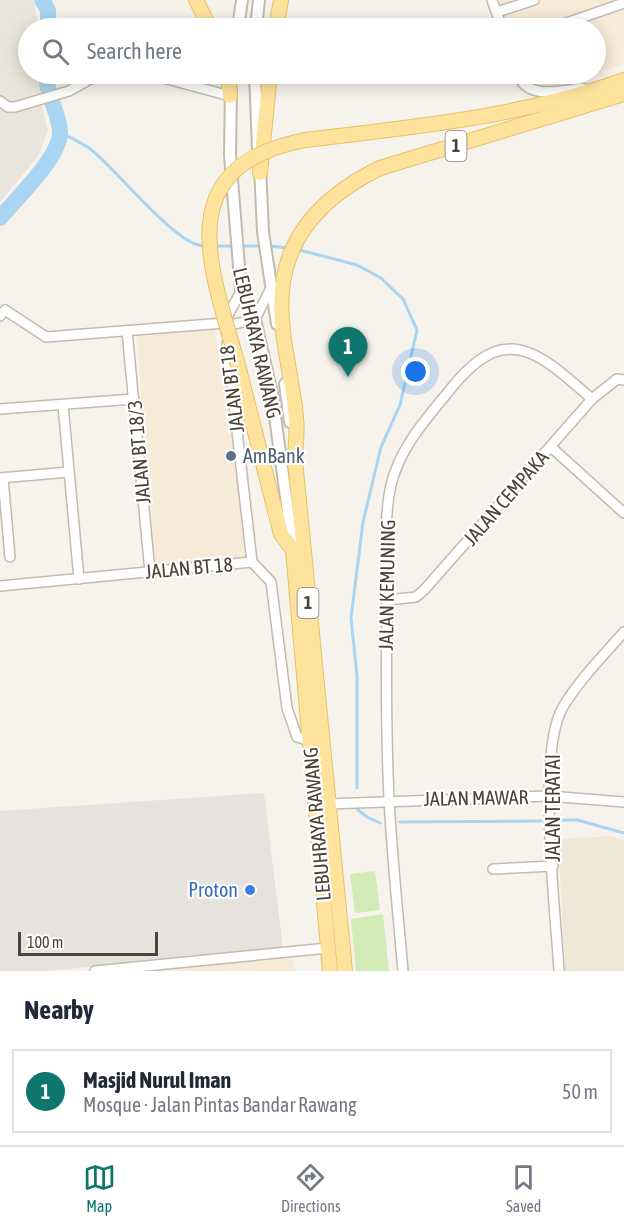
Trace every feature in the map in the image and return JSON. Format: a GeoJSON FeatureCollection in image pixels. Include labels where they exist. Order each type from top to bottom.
{"type":"FeatureCollection","features":[{"type":"Feature","properties":{"kind":"main road"},"geometry":{"type":"LineString","coordinates":[[196,0],[205,18]]}},
{"type":"Feature","properties":{"kind":"main road"},"geometry":{"type":"LineString","coordinates":[[278,18],[281,0]]}},
{"type":"Feature","properties":{"kind":"main road","name":"1"},"geometry":{"type":"LineString","coordinates":[[293,550],[281,534],[209,251],[209,214],[225,181],[253,156],[278,146],[305,140],[491,115],[553,102],[624,80]]}},
{"type":"Feature","properties":{"kind":"main road"},"geometry":{"type":"LineString","coordinates":[[229,84],[230,96]]}},
{"type":"Feature","properties":{"kind":"main road"},"geometry":{"type":"LineString","coordinates":[[260,173],[269,84]]}},
{"type":"Feature","properties":{"kind":"main road","name":"1"},"geometry":{"type":"LineString","coordinates":[[295,460],[297,420],[281,301],[285,268],[306,227],[321,207],[345,186],[380,168],[624,94]]}},
{"type":"Feature","properties":{"kind":"main road","name":"LEBUHRAYA RAWANG"},"geometry":{"type":"LineString","coordinates":[[295,460],[345,971]]}},
{"type":"Feature","properties":{"kind":"main road","name":"LEBUHRAYA RAWANG"},"geometry":{"type":"LineString","coordinates":[[293,550],[330,971]]}},
{"type":"Feature","properties":{"kind":"street"},"geometry":{"type":"LineString","coordinates":[[239,18],[242,0]]}},
{"type":"Feature","properties":{"kind":"street"},"geometry":{"type":"LineString","coordinates":[[257,18],[259,0]]}},
{"type":"Feature","properties":{"kind":"street"},"geometry":{"type":"LineString","coordinates":[[492,0],[499,18]]}},
{"type":"Feature","properties":{"kind":"street"},"geometry":{"type":"LineString","coordinates":[[497,12],[534,0]]}},
{"type":"Feature","properties":{"kind":"street"},"geometry":{"type":"LineString","coordinates":[[581,18],[624,3]]}},
{"type":"Feature","properties":{"kind":"street"},"geometry":{"type":"LineString","coordinates":[[0,101],[8,107],[69,91],[81,84]]}},
{"type":"Feature","properties":{"kind":"street"},"geometry":{"type":"LineString","coordinates":[[186,84],[230,96]]}},
{"type":"Feature","properties":{"kind":"street","name":"LEBUHRAYA RAWANG"},"geometry":{"type":"LineString","coordinates":[[231,84],[237,262],[241,291],[255,319],[272,394],[293,550]]}},
{"type":"Feature","properties":{"kind":"street","name":"LEBUHRAYA RAWANG"},"geometry":{"type":"LineString","coordinates":[[256,84],[263,232],[295,460]]}},
{"type":"Feature","properties":{"kind":"street"},"geometry":{"type":"LineString","coordinates":[[523,84],[533,92],[608,86]]}},
{"type":"Feature","properties":{"kind":"street"},"geometry":{"type":"LineString","coordinates":[[0,316],[5,310],[46,337],[235,324],[255,319],[271,288]]}},
{"type":"Feature","properties":{"kind":"street"},"geometry":{"type":"LineString","coordinates":[[224,323],[241,291]]}},
{"type":"Feature","properties":{"kind":"street","name":"JALAN BT 18"},"geometry":{"type":"LineString","coordinates":[[224,323],[252,562],[271,582],[287,708],[297,737],[310,741]]}},
{"type":"Feature","properties":{"kind":"street","name":"JALAN BT 18/3"},"geometry":{"type":"LineString","coordinates":[[128,331],[150,572]]}},
{"type":"Feature","properties":{"kind":"street","name":"JALAN KEMUNING"},"geometry":{"type":"LineString","coordinates":[[403,971],[389,800],[385,657],[387,518],[391,485],[400,458],[415,433],[480,357],[503,348],[539,357],[592,399]]}},
{"type":"Feature","properties":{"kind":"street","name":"JALAN CEMPAKA"},"geometry":{"type":"LineString","coordinates":[[387,600],[416,597],[425,589],[592,399],[620,379]]}},
{"type":"Feature","properties":{"kind":"street"},"geometry":{"type":"LineString","coordinates":[[0,410],[134,399]]}},
{"type":"Feature","properties":{"kind":"street"},"geometry":{"type":"LineString","coordinates":[[63,405],[80,579]]}},
{"type":"Feature","properties":{"kind":"street"},"geometry":{"type":"LineString","coordinates":[[551,447],[624,513]]}},
{"type":"Feature","properties":{"kind":"street"},"geometry":{"type":"LineString","coordinates":[[10,557],[1,478],[69,472]]}},
{"type":"Feature","properties":{"kind":"street","name":"JALAN BT 18"},"geometry":{"type":"LineString","coordinates":[[0,586],[252,562]]}},
{"type":"Feature","properties":{"kind":"street","name":"JALAN TERATAI"},"geometry":{"type":"LineString","coordinates":[[559,971],[549,796],[553,740],[562,707],[624,632]]}},
{"type":"Feature","properties":{"kind":"street","name":"JALAN MAWAR"},"geometry":{"type":"LineString","coordinates":[[327,804],[549,796],[624,802]]}},
{"type":"Feature","properties":{"kind":"street"},"geometry":{"type":"LineString","coordinates":[[493,869],[553,866]]}},
{"type":"Feature","properties":{"kind":"street"},"geometry":{"type":"LineString","coordinates":[[95,971],[328,948]]}},
{"type":"Feature","properties":{"kind":"shaded area"},"geometry":{"type":"Polygon","coordinates":[[[0,0],[33,0],[37,18],[18,18],[18,84],[40,84],[41,103],[48,130],[39,155],[0,202],[0,0]]]}},
{"type":"Feature","properties":{"kind":"shaded area"},"geometry":{"type":"Polygon","coordinates":[[[485,0],[624,0],[624,64],[606,70],[606,18],[491,18],[485,0]]]}},
{"type":"Feature","properties":{"kind":"shaded area"},"geometry":{"type":"Polygon","coordinates":[[[516,84],[568,84],[531,97],[519,90],[516,84]]]}},
{"type":"Feature","properties":{"kind":"shaded area"},"geometry":{"type":"Polygon","coordinates":[[[214,327],[248,510],[246,559],[154,568],[137,335],[214,327]]]}},
{"type":"Feature","properties":{"kind":"shaded area"},"geometry":{"type":"Polygon","coordinates":[[[264,793],[283,948],[47,971],[0,971],[0,811],[264,793]]]}},
{"type":"Feature","properties":{"kind":"shaded area"},"geometry":{"type":"Polygon","coordinates":[[[612,836],[624,841],[624,971],[565,971],[558,839],[612,836]]]}},
{"type":"Feature","properties":{"kind":"shaded area"},"geometry":{"type":"Polygon","coordinates":[[[293,957],[295,971],[149,971],[293,957]]]}},
{"type":"Feature","properties":{"kind":"green space"},"geometry":{"type":"Polygon","coordinates":[[[375,871],[380,910],[355,913],[350,874],[375,871]]]}},
{"type":"Feature","properties":{"kind":"green space"},"geometry":{"type":"Polygon","coordinates":[[[383,914],[389,971],[356,971],[351,919],[383,914]]]}},
{"type":"Feature","properties":{"kind":"waterway"},"geometry":{"type":"LineString","coordinates":[[42,0],[48,10],[48,18]]}},
{"type":"Feature","properties":{"kind":"waterway"},"geometry":{"type":"LineString","coordinates":[[0,218],[46,165],[58,142],[59,125],[47,84]]}},
{"type":"Feature","properties":{"kind":"waterway"},"geometry":{"type":"LineString","coordinates":[[60,132],[89,148],[178,234],[193,243],[205,246]]}},
{"type":"Feature","properties":{"kind":"waterway"},"geometry":{"type":"LineString","coordinates":[[215,246],[262,246]]}},
{"type":"Feature","properties":{"kind":"waterway"},"geometry":{"type":"LineString","coordinates":[[269,246],[289,248]]}},
{"type":"Feature","properties":{"kind":"waterway"},"geometry":{"type":"LineString","coordinates":[[296,249],[357,265],[381,278],[403,299],[417,330],[400,405],[381,447],[363,522],[351,618],[357,676],[357,788]]}},
{"type":"Feature","properties":{"kind":"waterway"},"geometry":{"type":"LineString","coordinates":[[357,809],[380,823]]}},
{"type":"Feature","properties":{"kind":"waterway"},"geometry":{"type":"LineString","coordinates":[[561,820],[577,820],[624,833]]}},
{"type":"Feature","properties":{"kind":"waterway"},"geometry":{"type":"LineString","coordinates":[[400,822],[541,821]]}},
{"type":"Feature","properties":{"kind":"place","name":"Masjid Nurul Iman"},"geometry":{"type":"Point","coordinates":[348,377]}},
{"type":"Feature","properties":{"kind":"place","name":"AmBank"},"geometry":{"type":"Point","coordinates":[231,456]}},
{"type":"Feature","properties":{"kind":"place","name":"Proton"},"geometry":{"type":"Point","coordinates":[250,890]}}]}
